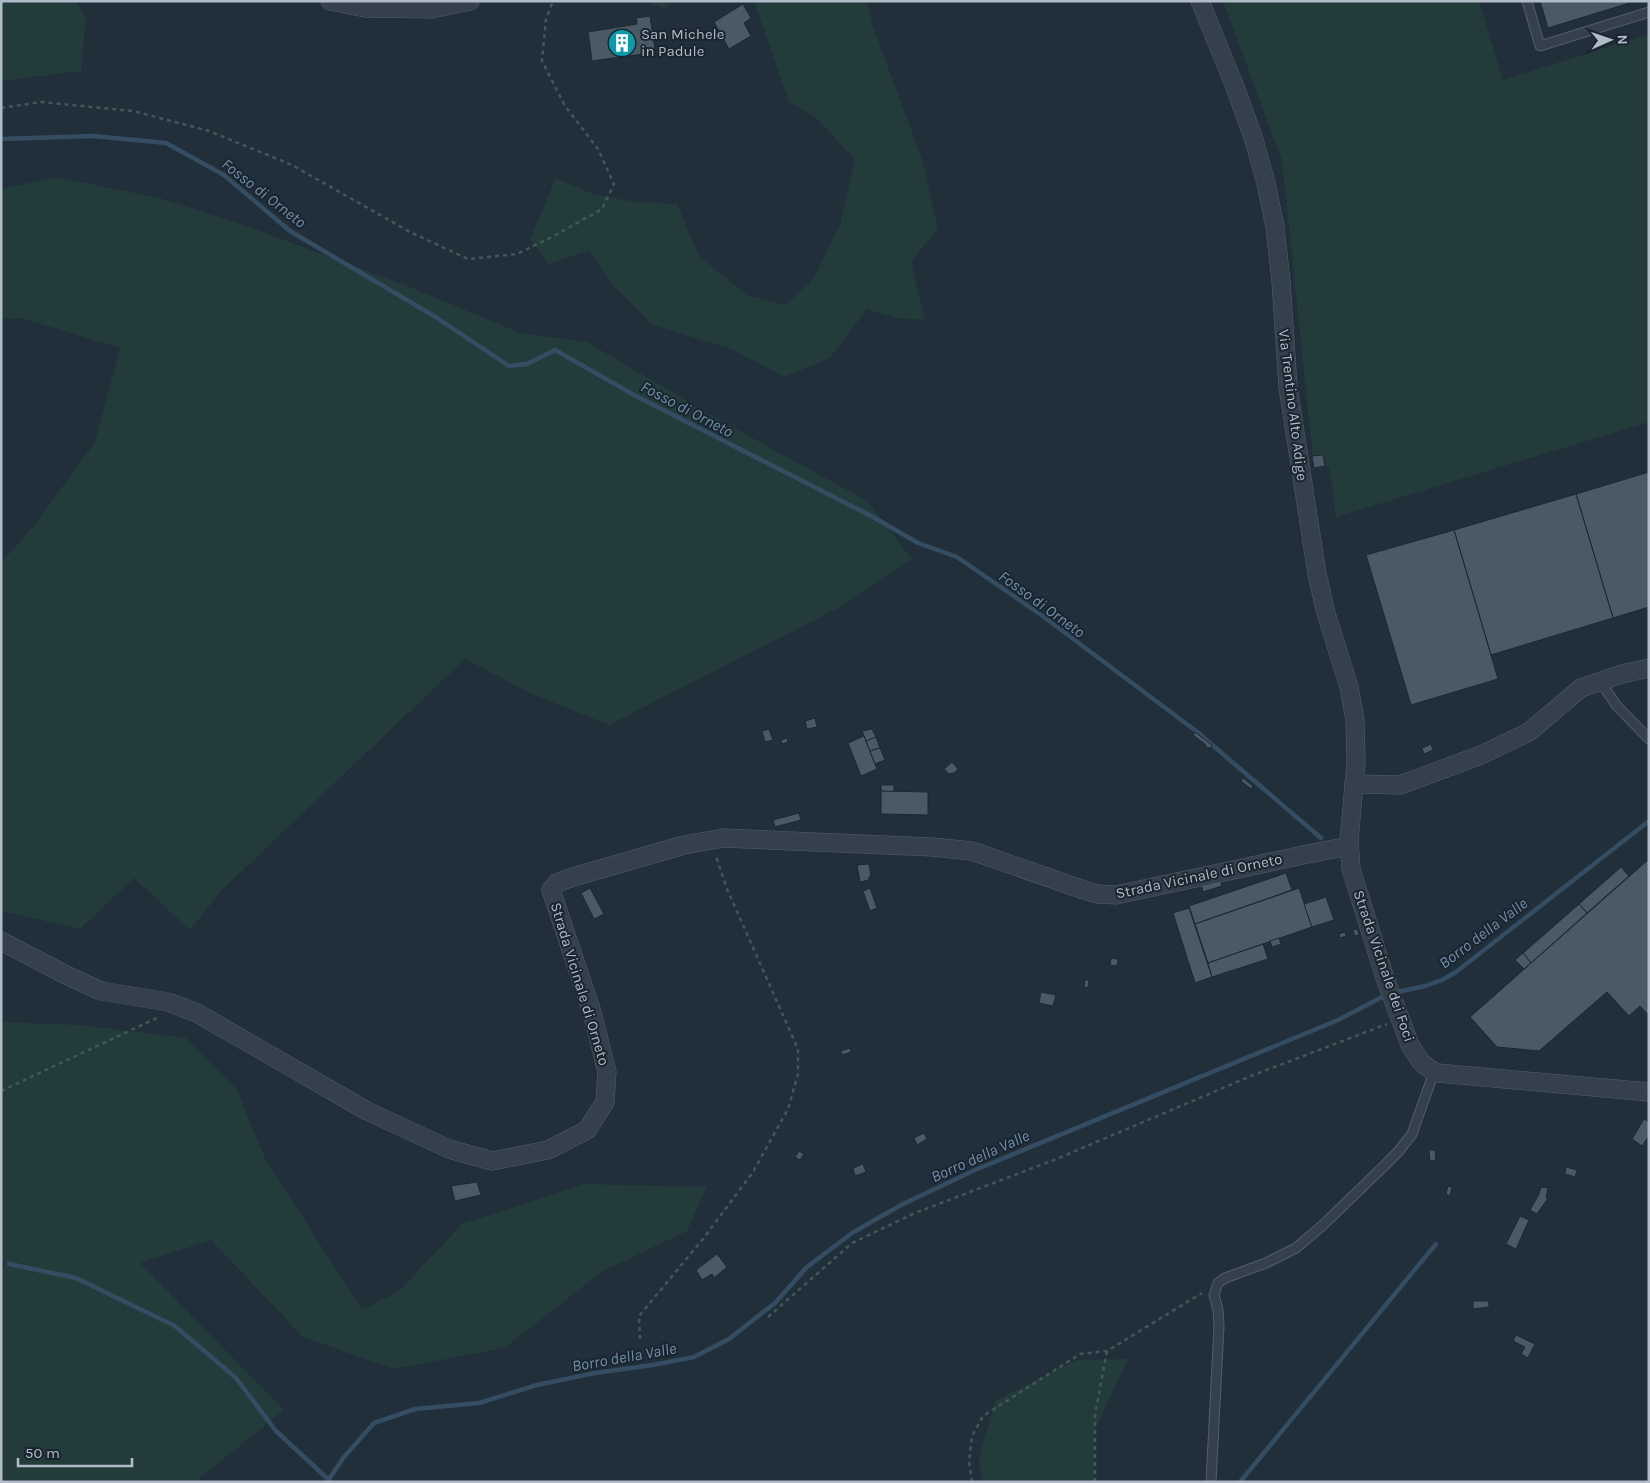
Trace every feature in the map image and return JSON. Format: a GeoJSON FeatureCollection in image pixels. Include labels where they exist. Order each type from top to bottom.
{"type":"FeatureCollection","features":[{"type":"Feature","properties":{"kind":"street"},"geometry":{"type":"LineString","coordinates":[[330,1],[365,8],[432,9],[470,1]]}},
{"type":"Feature","properties":{"kind":"street","name":"Via Trentino Alto Adige"},"geometry":{"type":"LineString","coordinates":[[1200,1],[1250,126],[1269,196],[1280,267],[1283,338],[1289,399],[1317,574],[1326,614],[1347,682],[1354,712],[1357,742],[1349,846]]}},
{"type":"Feature","properties":{"kind":"street"},"geometry":{"type":"LineString","coordinates":[[1354,784],[1400,786],[1490,751],[1529,732],[1581,688],[1649,668]]}},
{"type":"Feature","properties":{"kind":"street","name":"Strada Vicinale di Orneto"},"geometry":{"type":"LineString","coordinates":[[1,941],[101,991],[168,1002],[197,1013],[366,1111],[449,1149],[492,1161],[548,1150],[587,1130],[605,1102],[607,1072],[592,1012],[551,890],[557,883],[573,877],[684,844],[724,838],[932,847],[972,851],[1097,894],[1116,895],[1349,846]]}},
{"type":"Feature","properties":{"kind":"street","name":"Strada Vicinale dei Foci"},"geometry":{"type":"LineString","coordinates":[[1349,846],[1353,876],[1400,1019],[1416,1054],[1424,1065],[1434,1072]]}},
{"type":"Feature","properties":{"kind":"street"},"geometry":{"type":"LineString","coordinates":[[1434,1072],[1459,1076],[1649,1092]]}},
{"type":"Feature","properties":{"kind":"lane"},"geometry":{"type":"LineString","coordinates":[[1527,1],[1540,46],[1649,12]]}},
{"type":"Feature","properties":{"kind":"lane"},"geometry":{"type":"LineString","coordinates":[[1600,681],[1616,706],[1649,740]]}},
{"type":"Feature","properties":{"kind":"lane"},"geometry":{"type":"LineString","coordinates":[[1211,1482],[1219,1326],[1218,1310],[1214,1295],[1218,1284],[1226,1278],[1296,1248],[1384,1166],[1412,1134],[1434,1072]]}},
{"type":"Feature","properties":{"kind":"path"},"geometry":{"type":"LineString","coordinates":[[1,108],[41,102],[133,111],[209,130],[292,165],[410,232],[468,259],[517,254],[602,209],[614,184],[598,149],[565,106],[542,61],[546,19],[553,1]]}},
{"type":"Feature","properties":{"kind":"path"},"geometry":{"type":"LineString","coordinates":[[640,1339],[639,1316],[703,1239],[753,1172],[788,1110],[798,1074],[798,1049],[727,889],[711,840]]}},
{"type":"Feature","properties":{"kind":"path"},"geometry":{"type":"LineString","coordinates":[[1,1091],[181,1007]]}},
{"type":"Feature","properties":{"kind":"path"},"geometry":{"type":"LineString","coordinates":[[768,1317],[852,1243],[915,1213],[1059,1158],[1251,1076],[1400,1019]]}},
{"type":"Feature","properties":{"kind":"path"},"geometry":{"type":"LineString","coordinates":[[972,1482],[969,1462],[972,1436],[983,1416],[1080,1354],[1107,1351],[1218,1284]]}},
{"type":"Feature","properties":{"kind":"path"},"geometry":{"type":"LineString","coordinates":[[1095,1482],[1095,1415],[1107,1351]]}},
{"type":"Feature","properties":{"kind":"green space"},"geometry":{"type":"Polygon","coordinates":[[[1,1],[75,1],[86,17],[81,71],[1,81],[1,1]]]}},
{"type":"Feature","properties":{"kind":"green space"},"geometry":{"type":"Polygon","coordinates":[[[643,1],[672,1],[665,9],[643,1]]]}},
{"type":"Feature","properties":{"kind":"green space"},"geometry":{"type":"Polygon","coordinates":[[[754,1],[867,1],[872,24],[923,162],[938,229],[911,261],[925,320],[896,318],[867,309],[830,358],[784,377],[734,350],[653,325],[613,285],[589,250],[549,264],[530,239],[556,178],[595,195],[636,202],[677,204],[699,256],[747,295],[786,305],[814,278],[840,225],[855,159],[814,116],[789,102],[754,1]]]}},
{"type":"Feature","properties":{"kind":"green space"},"geometry":{"type":"Polygon","coordinates":[[[1223,1],[1479,1],[1503,80],[1649,34],[1649,422],[1336,517],[1329,466],[1314,468],[1282,161],[1223,1]]]}},
{"type":"Feature","properties":{"kind":"green space"},"geometry":{"type":"Polygon","coordinates":[[[56,177],[159,198],[241,224],[410,287],[520,333],[587,342],[709,414],[867,501],[912,559],[844,605],[609,725],[530,693],[465,659],[222,890],[190,930],[134,878],[80,929],[1,911],[1,563],[36,523],[95,442],[120,348],[21,318],[1,319],[1,189],[56,177]]]}},
{"type":"Feature","properties":{"kind":"green space"},"geometry":{"type":"Polygon","coordinates":[[[1,1022],[80,1025],[186,1038],[236,1088],[265,1158],[362,1310],[399,1291],[462,1224],[583,1184],[707,1187],[687,1231],[603,1271],[504,1348],[394,1369],[303,1337],[211,1240],[140,1263],[284,1410],[195,1482],[1,1482],[1,1022]]]}},
{"type":"Feature","properties":{"kind":"green space"},"geometry":{"type":"Polygon","coordinates":[[[1128,1359],[1094,1432],[1094,1482],[982,1482],[979,1457],[996,1400],[1077,1360],[1128,1359]]]}},
{"type":"Feature","properties":{"kind":"building"},"geometry":{"type":"Polygon","coordinates":[[[1540,1],[1636,1],[1548,28],[1540,1]]]}},
{"type":"Feature","properties":{"kind":"building"},"geometry":{"type":"Polygon","coordinates":[[[743,4],[751,18],[744,23],[751,36],[729,49],[714,22],[743,4]]]}},
{"type":"Feature","properties":{"kind":"building","name":"San Michele in Padule"},"geometry":{"type":"Polygon","coordinates":[[[650,16],[656,56],[644,57],[644,54],[592,61],[588,32],[637,24],[636,18],[650,16]]]}},
{"type":"Feature","properties":{"kind":"building"},"geometry":{"type":"Polygon","coordinates":[[[1323,455],[1325,466],[1314,468],[1312,456],[1323,455]]]}},
{"type":"Feature","properties":{"kind":"building"},"geometry":{"type":"Polygon","coordinates":[[[1649,472],[1649,607],[1613,618],[1576,494],[1649,472]]]}},
{"type":"Feature","properties":{"kind":"building"},"geometry":{"type":"Polygon","coordinates":[[[1576,494],[1613,618],[1491,655],[1454,530],[1576,494]]]}},
{"type":"Feature","properties":{"kind":"building"},"geometry":{"type":"Polygon","coordinates":[[[1454,530],[1498,679],[1411,705],[1366,555],[1454,530]]]}},
{"type":"Feature","properties":{"kind":"building"},"geometry":{"type":"Polygon","coordinates":[[[815,718],[817,727],[807,729],[805,721],[815,718]]]}},
{"type":"Feature","properties":{"kind":"building"},"geometry":{"type":"Polygon","coordinates":[[[769,729],[773,740],[765,742],[762,731],[769,729]]]}},
{"type":"Feature","properties":{"kind":"building"},"geometry":{"type":"Polygon","coordinates":[[[872,729],[876,737],[866,741],[862,731],[872,729]]]}},
{"type":"Feature","properties":{"kind":"building"},"geometry":{"type":"Polygon","coordinates":[[[1195,732],[1212,745],[1211,748],[1205,747],[1206,745],[1193,735],[1195,732]]]}},
{"type":"Feature","properties":{"kind":"building"},"geometry":{"type":"Polygon","coordinates":[[[864,736],[877,769],[861,776],[848,743],[864,736]]]}},
{"type":"Feature","properties":{"kind":"building"},"geometry":{"type":"Polygon","coordinates":[[[876,737],[880,748],[870,751],[866,741],[876,737]]]}},
{"type":"Feature","properties":{"kind":"building"},"geometry":{"type":"Polygon","coordinates":[[[787,738],[788,742],[782,744],[781,740],[787,738]]]}},
{"type":"Feature","properties":{"kind":"building"},"geometry":{"type":"Polygon","coordinates":[[[1431,744],[1433,750],[1424,754],[1422,748],[1431,744]]]}},
{"type":"Feature","properties":{"kind":"building"},"geometry":{"type":"Polygon","coordinates":[[[880,748],[885,760],[875,764],[870,751],[880,748]]]}},
{"type":"Feature","properties":{"kind":"building"},"geometry":{"type":"Polygon","coordinates":[[[952,762],[958,769],[954,773],[949,774],[944,769],[952,762]]]}},
{"type":"Feature","properties":{"kind":"building"},"geometry":{"type":"Polygon","coordinates":[[[1243,778],[1253,786],[1251,789],[1241,781],[1243,778]]]}},
{"type":"Feature","properties":{"kind":"building"},"geometry":{"type":"Polygon","coordinates":[[[881,785],[894,785],[894,792],[881,791],[881,785]]]}},
{"type":"Feature","properties":{"kind":"building"},"geometry":{"type":"Polygon","coordinates":[[[881,791],[928,792],[928,815],[881,814],[881,791]]]}},
{"type":"Feature","properties":{"kind":"building"},"geometry":{"type":"Polygon","coordinates":[[[799,813],[801,820],[775,827],[773,820],[799,813]]]}},
{"type":"Feature","properties":{"kind":"building"},"geometry":{"type":"Polygon","coordinates":[[[1649,859],[1649,1016],[1640,1006],[1629,1016],[1607,992],[1539,1051],[1497,1047],[1470,1017],[1649,859]]]}},
{"type":"Feature","properties":{"kind":"building"},"geometry":{"type":"Polygon","coordinates":[[[869,864],[871,876],[869,880],[860,882],[857,865],[869,864]]]}},
{"type":"Feature","properties":{"kind":"building"},"geometry":{"type":"Polygon","coordinates":[[[1621,867],[1629,876],[1587,913],[1579,904],[1621,867]]]}},
{"type":"Feature","properties":{"kind":"building"},"geometry":{"type":"Polygon","coordinates":[[[1286,873],[1292,890],[1195,924],[1189,906],[1286,873]]]}},
{"type":"Feature","properties":{"kind":"building"},"geometry":{"type":"Polygon","coordinates":[[[1220,879],[1222,886],[1203,892],[1201,884],[1220,879]]]}},
{"type":"Feature","properties":{"kind":"building"},"geometry":{"type":"Polygon","coordinates":[[[590,888],[604,914],[594,919],[581,893],[590,888]]]}},
{"type":"Feature","properties":{"kind":"building"},"geometry":{"type":"Polygon","coordinates":[[[870,888],[877,908],[870,911],[863,891],[870,888]]]}},
{"type":"Feature","properties":{"kind":"building"},"geometry":{"type":"Polygon","coordinates":[[[1299,888],[1312,927],[1208,963],[1195,924],[1299,888]]]}},
{"type":"Feature","properties":{"kind":"building"},"geometry":{"type":"Polygon","coordinates":[[[1326,897],[1334,920],[1312,927],[1304,904],[1326,897]]]}},
{"type":"Feature","properties":{"kind":"building"},"geometry":{"type":"Polygon","coordinates":[[[1579,904],[1587,913],[1531,963],[1523,953],[1579,904]]]}},
{"type":"Feature","properties":{"kind":"building"},"geometry":{"type":"Polygon","coordinates":[[[1189,908],[1212,977],[1195,983],[1173,913],[1189,908]]]}},
{"type":"Feature","properties":{"kind":"building"},"geometry":{"type":"Polygon","coordinates":[[[1357,929],[1359,935],[1355,936],[1353,930],[1357,929]]]}},
{"type":"Feature","properties":{"kind":"building"},"geometry":{"type":"Polygon","coordinates":[[[1345,932],[1346,936],[1340,938],[1339,934],[1345,932]]]}},
{"type":"Feature","properties":{"kind":"building"},"geometry":{"type":"Polygon","coordinates":[[[1279,938],[1281,944],[1272,947],[1270,941],[1279,938]]]}},
{"type":"Feature","properties":{"kind":"building"},"geometry":{"type":"Polygon","coordinates":[[[1263,944],[1268,959],[1212,977],[1208,963],[1263,944]]]}},
{"type":"Feature","properties":{"kind":"building"},"geometry":{"type":"Polygon","coordinates":[[[1523,953],[1531,963],[1524,969],[1515,960],[1523,953]]]}},
{"type":"Feature","properties":{"kind":"building"},"geometry":{"type":"Polygon","coordinates":[[[1111,958],[1118,959],[1117,966],[1110,965],[1111,958]]]}},
{"type":"Feature","properties":{"kind":"building"},"geometry":{"type":"Polygon","coordinates":[[[1085,980],[1089,980],[1088,988],[1084,987],[1085,980]]]}},
{"type":"Feature","properties":{"kind":"building"},"geometry":{"type":"Polygon","coordinates":[[[1041,992],[1056,995],[1053,1006],[1039,1003],[1041,992]]]}},
{"type":"Feature","properties":{"kind":"building"},"geometry":{"type":"Polygon","coordinates":[[[850,1048],[851,1052],[842,1055],[841,1051],[850,1048]]]}},
{"type":"Feature","properties":{"kind":"building"},"geometry":{"type":"Polygon","coordinates":[[[1644,1119],[1649,1122],[1649,1136],[1642,1146],[1632,1139],[1644,1119]]]}},
{"type":"Feature","properties":{"kind":"building"},"geometry":{"type":"Polygon","coordinates":[[[924,1133],[927,1139],[917,1145],[914,1138],[924,1133]]]}},
{"type":"Feature","properties":{"kind":"building"},"geometry":{"type":"Polygon","coordinates":[[[1429,1150],[1435,1150],[1436,1160],[1430,1161],[1429,1150]]]}},
{"type":"Feature","properties":{"kind":"building"},"geometry":{"type":"Polygon","coordinates":[[[799,1151],[804,1154],[800,1160],[795,1157],[799,1151]]]}},
{"type":"Feature","properties":{"kind":"building"},"geometry":{"type":"Polygon","coordinates":[[[863,1164],[866,1172],[855,1176],[853,1168],[863,1164]]]}},
{"type":"Feature","properties":{"kind":"building"},"geometry":{"type":"Polygon","coordinates":[[[1566,1167],[1577,1170],[1575,1177],[1565,1174],[1566,1167]]]}},
{"type":"Feature","properties":{"kind":"building"},"geometry":{"type":"Polygon","coordinates":[[[477,1182],[481,1195],[455,1201],[451,1186],[477,1182]]]}},
{"type":"Feature","properties":{"kind":"building"},"geometry":{"type":"Polygon","coordinates":[[[1448,1186],[1452,1187],[1450,1196],[1446,1194],[1448,1186]]]}},
{"type":"Feature","properties":{"kind":"building"},"geometry":{"type":"Polygon","coordinates":[[[1541,1187],[1548,1188],[1546,1197],[1548,1198],[1537,1214],[1530,1210],[1541,1187]]]}},
{"type":"Feature","properties":{"kind":"building"},"geometry":{"type":"Polygon","coordinates":[[[1520,1216],[1529,1220],[1516,1249],[1506,1244],[1520,1216]]]}},
{"type":"Feature","properties":{"kind":"building"},"geometry":{"type":"Polygon","coordinates":[[[717,1254],[727,1267],[714,1278],[712,1274],[702,1280],[696,1270],[717,1254]]]}},
{"type":"Feature","properties":{"kind":"building"},"geometry":{"type":"Polygon","coordinates":[[[1473,1301],[1489,1301],[1489,1307],[1473,1309],[1473,1301]]]}},
{"type":"Feature","properties":{"kind":"building"},"geometry":{"type":"Polygon","coordinates":[[[1516,1335],[1535,1344],[1528,1358],[1521,1354],[1525,1347],[1513,1341],[1516,1335]]]}},
{"type":"Feature","properties":{"kind":"waterway","name":"Fosso di Orneto"},"geometry":{"type":"LineString","coordinates":[[1,139],[93,136],[166,143],[224,175],[290,231],[434,316],[509,366],[527,364],[555,350],[634,395],[873,517],[918,543],[957,557],[1044,617],[1196,731],[1321,838]]}},
{"type":"Feature","properties":{"kind":"waterway","name":"Borro della Valle"},"geometry":{"type":"LineString","coordinates":[[1393,993],[1425,986],[1442,980],[1456,972],[1649,821]]}},
{"type":"Feature","properties":{"kind":"waterway","name":"Borro della Valle"},"geometry":{"type":"LineString","coordinates":[[327,1482],[344,1457],[374,1423],[415,1409],[479,1403],[537,1385],[595,1373],[694,1357],[729,1339],[775,1303],[807,1267],[852,1233],[901,1205],[975,1170],[1338,1020],[1386,995]]}},
{"type":"Feature","properties":{"kind":"waterway"},"geometry":{"type":"LineString","coordinates":[[1240,1482],[1436,1244]]}},
{"type":"Feature","properties":{"kind":"waterway"},"geometry":{"type":"LineString","coordinates":[[9,1264],[76,1278],[175,1326],[236,1378],[276,1431],[330,1481]]}},
{"type":"Feature","properties":{"kind":"place","name":"San Michele in Padule"},"geometry":{"type":"Point","coordinates":[622,43]}}]}
